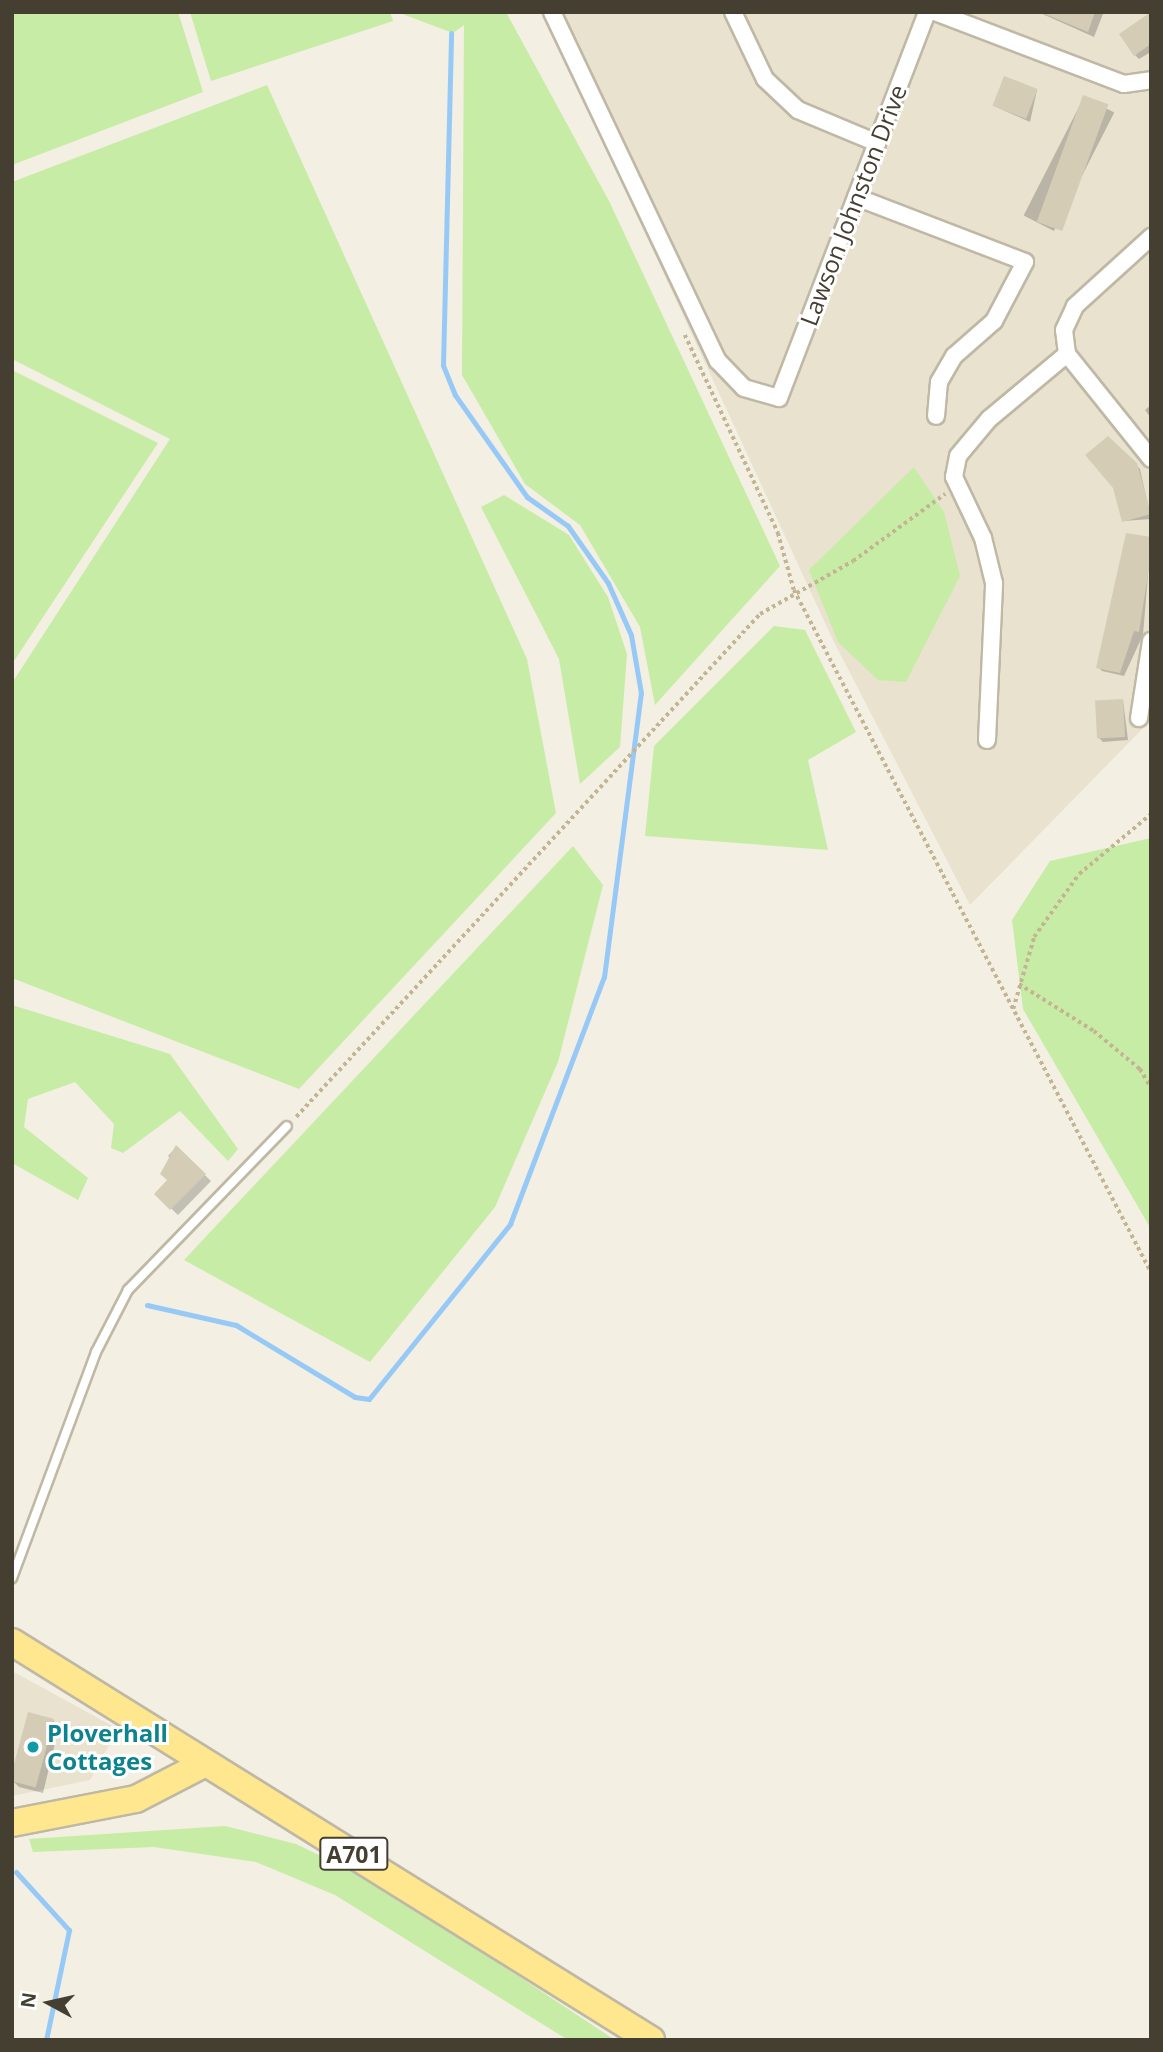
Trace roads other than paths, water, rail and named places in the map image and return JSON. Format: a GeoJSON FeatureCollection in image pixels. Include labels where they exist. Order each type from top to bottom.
{"type":"FeatureCollection","features":[{"type":"Feature","properties":{"kind":"main road","name":"A701"},"geometry":{"type":"LineString","coordinates":[[12,1642],[202,1765],[651,2040]]}},
{"type":"Feature","properties":{"kind":"main road"},"geometry":{"type":"LineString","coordinates":[[12,1823],[136,1799],[202,1765]]}},
{"type":"Feature","properties":{"kind":"street","name":"Lawson Johnston Drive"},"geometry":{"type":"LineString","coordinates":[[552,12],[718,361],[744,388],[779,398],[927,12]]}},
{"type":"Feature","properties":{"kind":"street"},"geometry":{"type":"LineString","coordinates":[[733,12],[765,79],[798,110],[877,143]]}},
{"type":"Feature","properties":{"kind":"street"},"geometry":{"type":"LineString","coordinates":[[935,12],[1124,84],[1151,80]]}},
{"type":"Feature","properties":{"kind":"street"},"geometry":{"type":"LineString","coordinates":[[856,197],[1025,262],[994,320],[954,355],[939,382],[936,416]]}},
{"type":"Feature","properties":{"kind":"street"},"geometry":{"type":"LineString","coordinates":[[1151,237],[1075,306],[1064,330],[1067,354],[1151,459]]}},
{"type":"Feature","properties":{"kind":"street"},"geometry":{"type":"LineString","coordinates":[[987,740],[994,583],[983,538],[956,486],[958,456],[989,418],[1067,354]]}},
{"type":"Feature","properties":{"kind":"street"},"geometry":{"type":"LineString","coordinates":[[1139,718],[1151,641]]}},
{"type":"Feature","properties":{"kind":"lane"},"geometry":{"type":"LineString","coordinates":[[12,1578],[96,1352],[128,1290],[288,1126]]}},
{"type":"Feature","properties":{"kind":"waterway"},"geometry":{"type":"LineString","coordinates":[[147,1305],[236,1325],[355,1397],[369,1399],[510,1224],[604,977],[641,693],[631,635],[608,583],[568,526],[527,497],[455,395],[443,365],[451,33]]}},
{"type":"Feature","properties":{"kind":"waterway"},"geometry":{"type":"LineString","coordinates":[[16,1872],[69,1930],[46,2040]]}},
{"type":"Feature","properties":{"kind":"place","name":"Ploverhall Cottages"},"geometry":{"type":"Point","coordinates":[33,1747]}}]}
